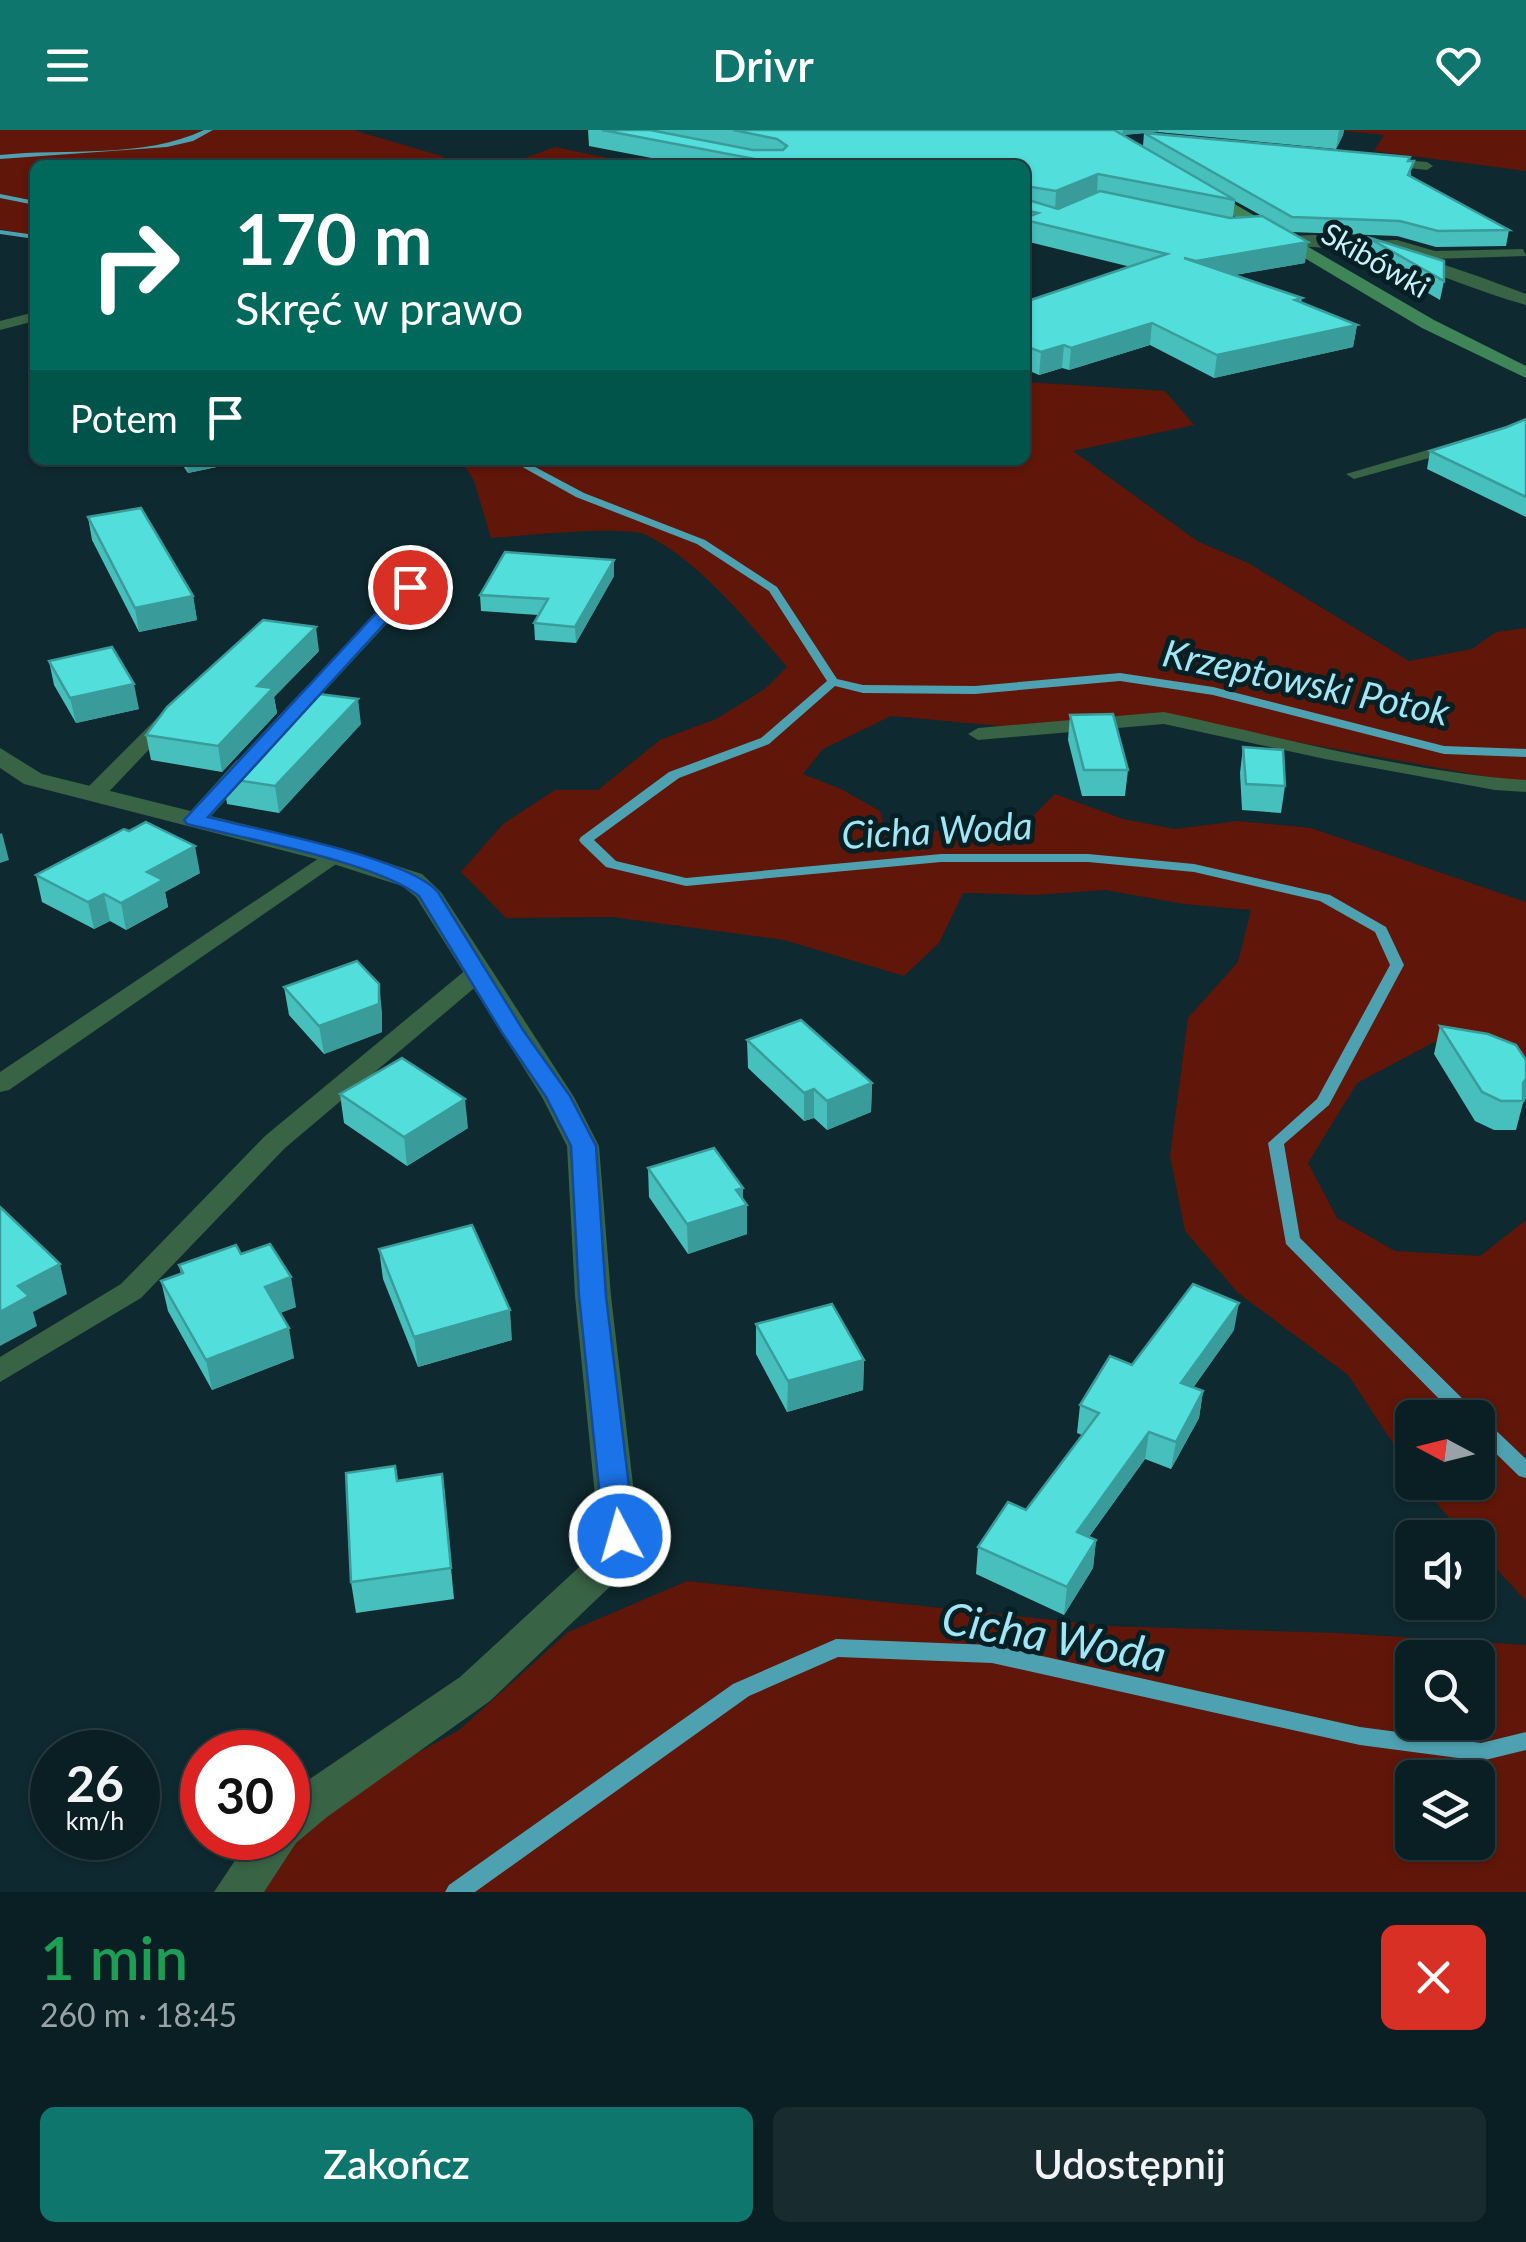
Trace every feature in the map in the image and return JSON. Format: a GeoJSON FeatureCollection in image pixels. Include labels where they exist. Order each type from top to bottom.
{"type":"FeatureCollection","features":[{"type":"Feature","properties":{"kind":"main road","name":"Skibówki"},"geometry":{"type":"LineString","coordinates":[[1180,178],[1428,324],[1526,373]]}},
{"type":"Feature","properties":{"kind":"street"},"geometry":{"type":"LineString","coordinates":[[1228,229],[1264,228]]}},
{"type":"Feature","properties":{"kind":"street"},"geometry":{"type":"LineString","coordinates":[[1286,241],[1317,239],[1351,245],[1446,271],[1526,300]]}},
{"type":"Feature","properties":{"kind":"street"},"geometry":{"type":"LineString","coordinates":[[4,766],[32,780],[334,855],[412,880],[427,892],[476,974],[558,1096],[583,1146],[592,1296],[620,1536],[604,1568],[475,1689],[310,1804]]}},
{"type":"Feature","properties":{"kind":"street"},"geometry":{"type":"LineString","coordinates":[[237,1892],[260,1860]]}},
{"type":"Feature","properties":{"kind":"lane"},"geometry":{"type":"LineString","coordinates":[[1370,160],[1427,166]]}},
{"type":"Feature","properties":{"kind":"lane"},"geometry":{"type":"LineString","coordinates":[[1351,245],[1396,244],[1434,254],[1523,252]]}},
{"type":"Feature","properties":{"kind":"lane"},"geometry":{"type":"LineString","coordinates":[[0,326],[30,317]]}},
{"type":"Feature","properties":{"kind":"lane"},"geometry":{"type":"LineString","coordinates":[[1354,474],[1526,426]]}},
{"type":"Feature","properties":{"kind":"lane"},"geometry":{"type":"LineString","coordinates":[[194,820],[410,587]]}},
{"type":"Feature","properties":{"kind":"lane"},"geometry":{"type":"LineString","coordinates":[[94,794],[191,694]]}},
{"type":"Feature","properties":{"kind":"lane"},"geometry":{"type":"LineString","coordinates":[[978,734],[1164,718],[1325,753],[1495,784],[1526,786]]}},
{"type":"Feature","properties":{"kind":"lane"},"geometry":{"type":"LineString","coordinates":[[0,1084],[334,855]]}},
{"type":"Feature","properties":{"kind":"lane"},"geometry":{"type":"LineString","coordinates":[[0,1371],[130,1292],[275,1142],[476,974]]}},
{"type":"Feature","properties":{"kind":"shaded area"},"geometry":{"type":"Polygon","coordinates":[[[0,130],[353,130],[445,157],[30,160],[30,235],[0,229],[0,130]]]}},
{"type":"Feature","properties":{"kind":"shaded area"},"geometry":{"type":"Polygon","coordinates":[[[1337,130],[1526,130],[1526,171],[1374,151],[1384,135],[1337,130]]]}},
{"type":"Feature","properties":{"kind":"shaded area"},"geometry":{"type":"Polygon","coordinates":[[[555,147],[619,160],[519,160],[555,147]]]}},
{"type":"Feature","properties":{"kind":"shaded area"},"geometry":{"type":"Polygon","coordinates":[[[1030,382],[1165,391],[1194,425],[1073,451],[1197,541],[1250,564],[1409,661],[1472,649],[1496,632],[1526,628],[1526,784],[1243,732],[1147,720],[1046,730],[891,716],[823,749],[803,774],[880,811],[886,835],[1025,824],[1055,794],[1123,819],[1175,829],[1238,821],[1311,828],[1526,902],[1526,1069],[1442,1038],[1357,1083],[1308,1163],[1337,1218],[1395,1251],[1480,1256],[1526,1220],[1526,1601],[1495,1567],[1495,1520],[1451,1520],[1434,1500],[1495,1500],[1495,1400],[1395,1400],[1395,1446],[1348,1375],[1237,1292],[1185,1231],[1170,1156],[1188,1018],[1238,962],[1251,910],[1184,904],[1105,890],[1035,895],[963,893],[939,943],[904,976],[784,940],[612,917],[506,918],[461,872],[503,824],[555,790],[598,790],[660,740],[716,719],[765,689],[787,667],[704,576],[646,535],[595,531],[491,538],[474,481],[464,465],[1030,465],[1030,382]]]}},
{"type":"Feature","properties":{"kind":"shaded area"},"geometry":{"type":"Polygon","coordinates":[[[687,1581],[1109,1626],[1448,1640],[1395,1640],[1395,1740],[1495,1740],[1495,1643],[1526,1645],[1526,1892],[242,1892],[265,1860],[310,1860],[310,1812],[459,1730],[568,1632],[687,1581]]]}},
{"type":"Feature","properties":{"kind":"building"},"geometry":{"type":"Polygon","coordinates":[[[602,130],[650,130],[753,150],[783,150],[787,146],[777,139],[733,130],[1114,130],[1235,200],[1098,174],[1056,191],[1030,187],[1030,160],[761,160],[602,130]]]}},
{"type":"Feature","properties":{"kind":"building"},"geometry":{"type":"Polygon","coordinates":[[[1144,133],[1410,157],[1408,161],[1414,161],[1408,175],[1509,230],[1438,231],[1400,221],[1292,217],[1144,133]]]}},
{"type":"Feature","properties":{"kind":"building"},"geometry":{"type":"Polygon","coordinates":[[[1100,191],[1230,218],[1262,216],[1308,242],[1196,261],[1184,258],[1302,298],[1295,300],[1357,325],[1217,355],[1152,323],[1071,348],[1064,345],[1041,352],[1030,348],[1030,300],[1167,254],[1030,221],[1030,216],[1038,213],[1030,211],[1030,201],[1058,209],[1100,191]]]}},
{"type":"Feature","properties":{"kind":"building"},"geometry":{"type":"Polygon","coordinates":[[[1367,237],[1444,261],[1444,281],[1367,237]]]}},
{"type":"Feature","properties":{"kind":"building"},"geometry":{"type":"Polygon","coordinates":[[[1526,419],[1526,497],[1430,451],[1507,427],[1526,419]]]}},
{"type":"Feature","properties":{"kind":"building"},"geometry":{"type":"Polygon","coordinates":[[[141,508],[193,596],[135,608],[88,517],[141,508]]]}},
{"type":"Feature","properties":{"kind":"building"},"geometry":{"type":"Polygon","coordinates":[[[505,552],[614,560],[575,627],[534,623],[548,599],[480,595],[505,552]]]}},
{"type":"Feature","properties":{"kind":"building"},"geometry":{"type":"Polygon","coordinates":[[[263,620],[316,627],[257,686],[273,688],[218,746],[146,735],[167,707],[263,620]]]}},
{"type":"Feature","properties":{"kind":"building"},"geometry":{"type":"Polygon","coordinates":[[[112,647],[134,684],[70,698],[49,661],[112,647]]]}},
{"type":"Feature","properties":{"kind":"building"},"geometry":{"type":"Polygon","coordinates":[[[303,692],[358,699],[275,786],[223,778],[303,692]]]}},
{"type":"Feature","properties":{"kind":"building"},"geometry":{"type":"Polygon","coordinates":[[[1113,714],[1128,770],[1084,770],[1070,715],[1113,714]]]}},
{"type":"Feature","properties":{"kind":"building"},"geometry":{"type":"Polygon","coordinates":[[[1243,747],[1283,750],[1285,786],[1246,784],[1243,747]]]}},
{"type":"Feature","properties":{"kind":"building"},"geometry":{"type":"Polygon","coordinates":[[[146,822],[195,846],[147,872],[163,880],[121,903],[104,894],[88,902],[36,875],[124,829],[129,831],[146,822]]]}},
{"type":"Feature","properties":{"kind":"building"},"geometry":{"type":"Polygon","coordinates":[[[357,961],[379,984],[379,1004],[319,1026],[284,987],[357,961]]]}},
{"type":"Feature","properties":{"kind":"building"},"geometry":{"type":"Polygon","coordinates":[[[801,1020],[872,1083],[827,1101],[814,1089],[804,1093],[747,1040],[801,1020]]]}},
{"type":"Feature","properties":{"kind":"building"},"geometry":{"type":"Polygon","coordinates":[[[1440,1026],[1488,1034],[1516,1045],[1526,1060],[1523,1101],[1501,1101],[1482,1092],[1440,1026]]]}},
{"type":"Feature","properties":{"kind":"building"},"geometry":{"type":"Polygon","coordinates":[[[402,1058],[465,1099],[404,1137],[340,1094],[402,1058]]]}},
{"type":"Feature","properties":{"kind":"building"},"geometry":{"type":"Polygon","coordinates":[[[714,1148],[743,1188],[736,1190],[747,1205],[687,1224],[648,1168],[714,1148]]]}},
{"type":"Feature","properties":{"kind":"building"},"geometry":{"type":"Polygon","coordinates":[[[0,1207],[60,1264],[18,1286],[29,1296],[0,1312],[0,1207]]]}},
{"type":"Feature","properties":{"kind":"building"},"geometry":{"type":"Polygon","coordinates":[[[472,1225],[510,1310],[414,1337],[379,1249],[472,1225]]]}},
{"type":"Feature","properties":{"kind":"building"},"geometry":{"type":"Polygon","coordinates":[[[270,1244],[291,1277],[265,1287],[289,1328],[206,1360],[161,1281],[183,1273],[179,1265],[236,1245],[241,1254],[270,1244]]]}},
{"type":"Feature","properties":{"kind":"building"},"geometry":{"type":"Polygon","coordinates":[[[1193,1284],[1239,1303],[1181,1383],[1203,1391],[1176,1442],[1149,1432],[1077,1532],[1096,1540],[1067,1587],[978,1547],[1008,1502],[1026,1510],[1099,1413],[1080,1405],[1110,1356],[1132,1365],[1193,1284]]]}},
{"type":"Feature","properties":{"kind":"building"},"geometry":{"type":"Polygon","coordinates":[[[832,1304],[864,1360],[788,1381],[756,1324],[832,1304]]]}},
{"type":"Feature","properties":{"kind":"building"},"geometry":{"type":"Polygon","coordinates":[[[395,1466],[397,1481],[442,1474],[451,1568],[351,1582],[346,1473],[395,1466]]]}},
{"type":"Feature","properties":{"kind":"waterway","name":"Cicha Woda"},"geometry":{"type":"LineString","coordinates":[[0,157],[139,149],[191,139],[210,130]]}},
{"type":"Feature","properties":{"kind":"waterway","name":"Cicha Woda"},"geometry":{"type":"LineString","coordinates":[[0,196],[30,202]]}},
{"type":"Feature","properties":{"kind":"waterway"},"geometry":{"type":"LineString","coordinates":[[0,232],[30,236]]}},
{"type":"Feature","properties":{"kind":"waterway","name":"Cicha Woda"},"geometry":{"type":"LineString","coordinates":[[524,465],[580,495],[701,542],[773,589],[833,682]]}},
{"type":"Feature","properties":{"kind":"waterway","name":"Krzeptowski Potok"},"geometry":{"type":"LineString","coordinates":[[833,682],[863,689],[975,690],[1120,677],[1213,691],[1444,750],[1526,753]]}},
{"type":"Feature","properties":{"kind":"waterway","name":"Cicha Woda"},"geometry":{"type":"LineString","coordinates":[[833,682],[765,741],[674,775],[586,840],[611,864],[686,882],[941,858],[1088,858],[1194,868],[1325,898],[1381,930],[1397,965],[1323,1102],[1276,1143],[1292,1240],[1452,1400]]}},
{"type":"Feature","properties":{"kind":"waterway","name":"Cicha Woda"},"geometry":{"type":"LineString","coordinates":[[1495,1441],[1526,1471]]}},
{"type":"Feature","properties":{"kind":"waterway","name":"Cicha Woda"},"geometry":{"type":"LineString","coordinates":[[457,1892],[741,1690],[836,1648],[992,1654],[1360,1736],[1481,1752],[1526,1741]]}},
{"type":"Feature","properties":{"kind":"route"},"geometry":{"type":"LineString","coordinates":[[410,587],[194,820],[334,855],[412,880],[427,892],[512,1031],[558,1096],[583,1146],[592,1296],[620,1536]]}}]}
